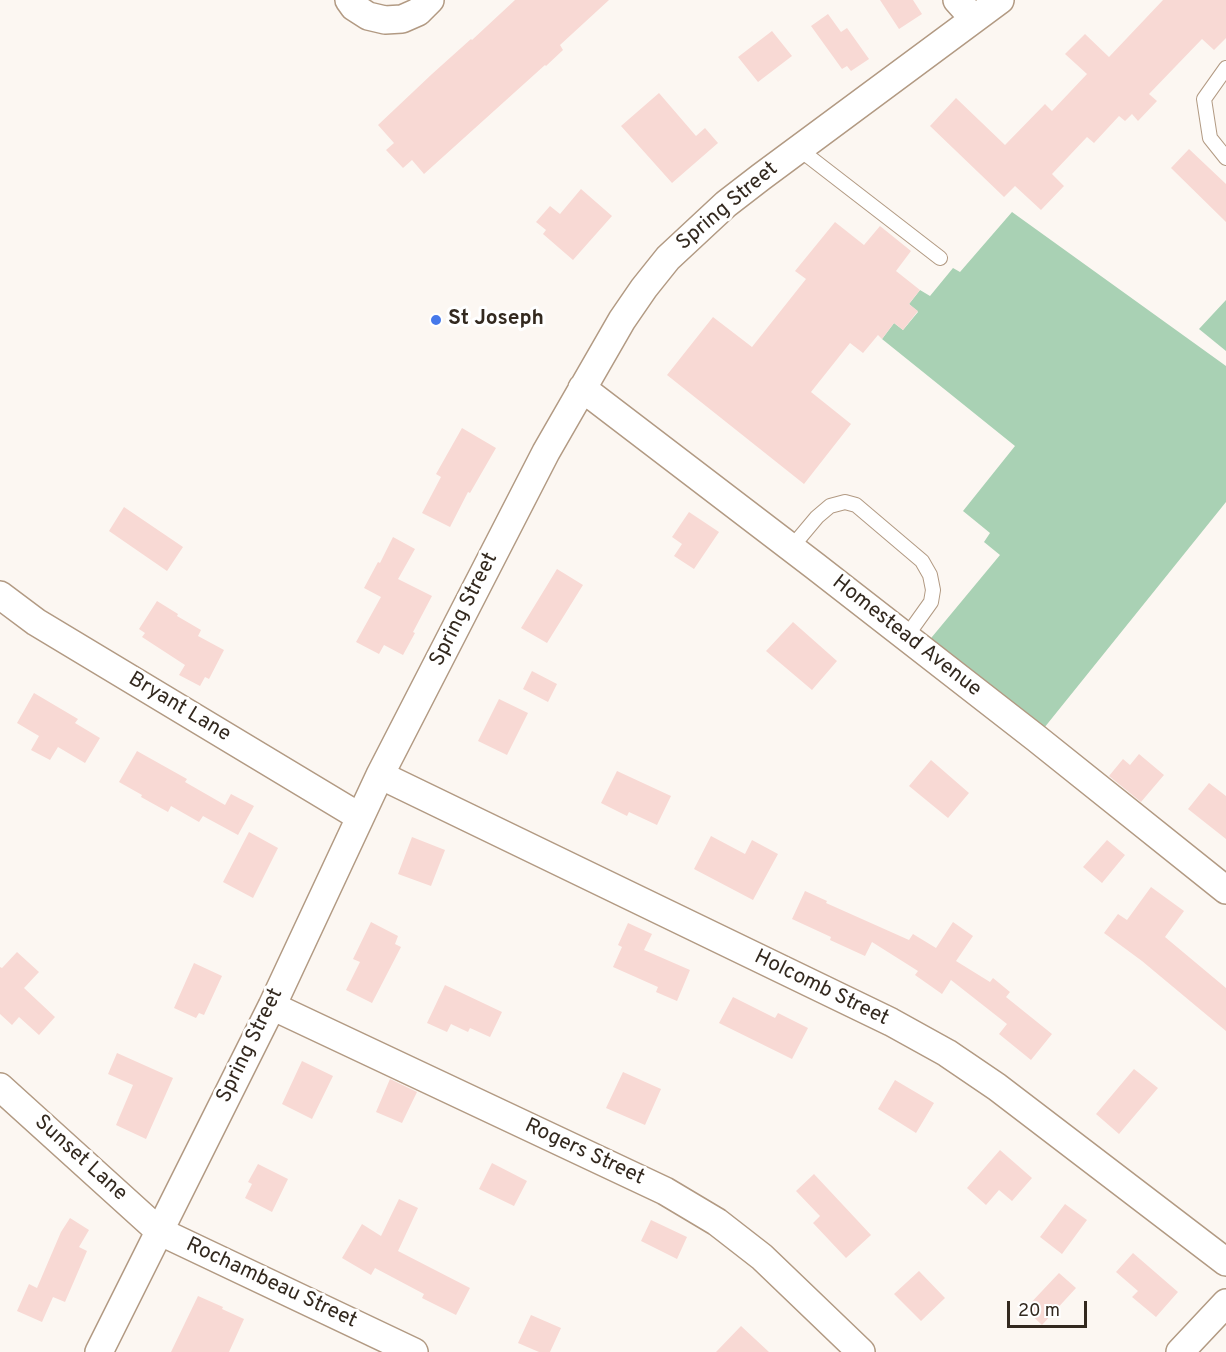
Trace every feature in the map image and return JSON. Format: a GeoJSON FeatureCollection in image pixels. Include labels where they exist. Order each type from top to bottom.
{"type":"FeatureCollection","features":[{"type":"Feature","properties":{"kind":"street"},"geometry":{"type":"LineString","coordinates":[[349,0],[354,7],[368,16],[385,20],[402,18],[418,12],[430,0]]}},
{"type":"Feature","properties":{"kind":"street","name":"Spring Street"},"geometry":{"type":"LineString","coordinates":[[99,1352],[272,1006],[381,775],[520,503],[582,388],[622,320],[668,258],[726,204],[799,149],[965,10],[1000,0]]}},
{"type":"Feature","properties":{"kind":"street","name":"Homestead Avenue"},"geometry":{"type":"LineString","coordinates":[[582,388],[1045,745],[1226,890]]}},
{"type":"Feature","properties":{"kind":"street","name":"Bryant Lane"},"geometry":{"type":"LineString","coordinates":[[0,595],[36,622],[360,817]]}},
{"type":"Feature","properties":{"kind":"street","name":"Holcomb Street"},"geometry":{"type":"LineString","coordinates":[[381,775],[891,1022],[947,1053],[997,1087],[1226,1262]]}},
{"type":"Feature","properties":{"kind":"street","name":"Rogers Street"},"geometry":{"type":"LineString","coordinates":[[272,1006],[665,1191],[717,1222],[762,1257],[861,1352]]}},
{"type":"Feature","properties":{"kind":"street","name":"Sunset Lane"},"geometry":{"type":"LineString","coordinates":[[0,1087],[159,1231]]}},
{"type":"Feature","properties":{"kind":"street","name":"Rochambeau Street"},"geometry":{"type":"LineString","coordinates":[[159,1231],[414,1352]]}},
{"type":"Feature","properties":{"kind":"street"},"geometry":{"type":"LineString","coordinates":[[1180,1352],[1226,1303]]}},
{"type":"Feature","properties":{"kind":"lane"},"geometry":{"type":"LineString","coordinates":[[1226,68],[1204,99],[1210,138],[1226,158]]}},
{"type":"Feature","properties":{"kind":"lane"},"geometry":{"type":"LineString","coordinates":[[799,149],[940,258]]}},
{"type":"Feature","properties":{"kind":"lane"},"geometry":{"type":"LineString","coordinates":[[791,548],[817,517],[830,506],[845,501],[856,505],[922,561],[930,576],[933,590],[931,602],[906,637]]}},
{"type":"Feature","properties":{"kind":"green space"},"geometry":{"type":"Polygon","coordinates":[[[1012,212],[1226,366],[1226,502],[1036,738],[922,649],[1000,555],[984,542],[990,533],[963,511],[1015,446],[882,339],[894,323],[903,330],[918,312],[909,304],[920,290],[930,296],[953,268],[960,272],[1012,212]]]}},
{"type":"Feature","properties":{"kind":"green space"},"geometry":{"type":"Polygon","coordinates":[[[1226,300],[1226,351],[1199,329],[1226,300]]]}},
{"type":"Feature","properties":{"kind":"building"},"geometry":{"type":"Polygon","coordinates":[[[515,0],[609,0],[560,45],[563,50],[546,66],[424,174],[412,160],[403,168],[386,150],[394,143],[378,125],[515,0]]]}},
{"type":"Feature","properties":{"kind":"building"},"geometry":{"type":"Polygon","coordinates":[[[880,0],[913,0],[922,14],[899,29],[880,0]]]}},
{"type":"Feature","properties":{"kind":"building"},"geometry":{"type":"Polygon","coordinates":[[[1163,0],[1226,0],[1226,38],[1214,50],[1202,39],[1149,94],[1157,101],[1138,121],[1132,114],[1125,121],[1119,116],[1094,143],[1087,137],[1052,174],[1064,186],[1041,210],[1015,186],[1004,197],[930,126],[956,98],[1005,145],[1045,104],[1052,111],[1087,74],[1065,54],[1085,34],[1109,57],[1163,0]]]}},
{"type":"Feature","properties":{"kind":"building"},"geometry":{"type":"Polygon","coordinates":[[[828,14],[841,32],[847,28],[869,59],[851,71],[847,66],[842,69],[811,26],[828,14]]]}},
{"type":"Feature","properties":{"kind":"building"},"geometry":{"type":"Polygon","coordinates":[[[772,31],[792,56],[758,82],[738,57],[772,31]]]}},
{"type":"Feature","properties":{"kind":"building"},"geometry":{"type":"Polygon","coordinates":[[[659,93],[696,136],[705,128],[718,143],[672,183],[621,126],[659,93]]]}},
{"type":"Feature","properties":{"kind":"building"},"geometry":{"type":"Polygon","coordinates":[[[1189,149],[1226,184],[1226,222],[1171,168],[1189,149]]]}},
{"type":"Feature","properties":{"kind":"building"},"geometry":{"type":"Polygon","coordinates":[[[581,189],[612,216],[573,260],[543,234],[546,230],[536,222],[550,206],[560,214],[581,189]]]}},
{"type":"Feature","properties":{"kind":"building"},"geometry":{"type":"Polygon","coordinates":[[[835,222],[864,245],[880,226],[911,251],[896,271],[920,290],[909,304],[918,311],[903,330],[894,323],[882,339],[878,335],[863,353],[850,343],[811,392],[851,424],[804,484],[667,375],[713,317],[752,347],[806,279],[795,271],[835,222]]]}},
{"type":"Feature","properties":{"kind":"building"},"geometry":{"type":"Polygon","coordinates":[[[462,428],[496,448],[470,493],[468,492],[450,527],[422,513],[441,477],[436,474],[462,428]]]}},
{"type":"Feature","properties":{"kind":"building"},"geometry":{"type":"Polygon","coordinates":[[[124,507],[183,547],[167,571],[109,531],[124,507]]]}},
{"type":"Feature","properties":{"kind":"building"},"geometry":{"type":"Polygon","coordinates":[[[689,512],[719,532],[694,569],[674,556],[682,544],[672,537],[689,512]]]}},
{"type":"Feature","properties":{"kind":"building"},"geometry":{"type":"Polygon","coordinates":[[[393,537],[415,549],[398,579],[432,596],[403,655],[384,645],[379,654],[356,642],[381,597],[364,588],[393,537]]]}},
{"type":"Feature","properties":{"kind":"building"},"geometry":{"type":"Polygon","coordinates":[[[557,569],[583,585],[547,643],[521,628],[557,569]]]}},
{"type":"Feature","properties":{"kind":"building"},"geometry":{"type":"Polygon","coordinates":[[[157,601],[201,630],[198,636],[224,650],[209,679],[205,677],[200,686],[179,675],[185,665],[142,637],[145,633],[139,629],[157,601]]]}},
{"type":"Feature","properties":{"kind":"building"},"geometry":{"type":"Polygon","coordinates":[[[793,622],[837,661],[812,690],[766,651],[793,622]]]}},
{"type":"Feature","properties":{"kind":"building"},"geometry":{"type":"Polygon","coordinates":[[[532,671],[557,684],[548,702],[523,689],[532,671]]]}},
{"type":"Feature","properties":{"kind":"building"},"geometry":{"type":"Polygon","coordinates":[[[34,693],[78,719],[75,723],[100,738],[85,763],[58,747],[50,760],[31,750],[39,736],[17,723],[34,693]]]}},
{"type":"Feature","properties":{"kind":"building"},"geometry":{"type":"Polygon","coordinates":[[[499,699],[528,713],[507,755],[478,741],[499,699]]]}},
{"type":"Feature","properties":{"kind":"building"},"geometry":{"type":"Polygon","coordinates":[[[137,751],[187,779],[185,782],[225,805],[231,794],[254,806],[238,835],[203,816],[199,822],[171,806],[168,812],[119,782],[137,751]]]}},
{"type":"Feature","properties":{"kind":"building"},"geometry":{"type":"Polygon","coordinates":[[[1139,754],[1164,775],[1141,802],[1109,776],[1123,759],[1130,765],[1139,754]]]}},
{"type":"Feature","properties":{"kind":"building"},"geometry":{"type":"Polygon","coordinates":[[[931,760],[969,793],[948,818],[909,786],[931,760]]]}},
{"type":"Feature","properties":{"kind":"building"},"geometry":{"type":"Polygon","coordinates":[[[617,771],[671,796],[657,825],[629,812],[627,816],[601,803],[617,771]]]}},
{"type":"Feature","properties":{"kind":"building"},"geometry":{"type":"Polygon","coordinates":[[[1209,783],[1226,796],[1226,839],[1188,809],[1209,783]]]}},
{"type":"Feature","properties":{"kind":"building"},"geometry":{"type":"Polygon","coordinates":[[[249,832],[278,848],[253,898],[223,882],[249,832]]]}},
{"type":"Feature","properties":{"kind":"building"},"geometry":{"type":"Polygon","coordinates":[[[711,836],[745,854],[752,840],[778,854],[753,900],[694,869],[711,836]]]}},
{"type":"Feature","properties":{"kind":"building"},"geometry":{"type":"Polygon","coordinates":[[[412,837],[445,850],[431,886],[398,874],[412,837]]]}},
{"type":"Feature","properties":{"kind":"building"},"geometry":{"type":"Polygon","coordinates":[[[1107,840],[1125,855],[1102,883],[1083,867],[1107,840]]]}},
{"type":"Feature","properties":{"kind":"building"},"geometry":{"type":"Polygon","coordinates":[[[1151,887],[1184,911],[1165,937],[1226,988],[1226,1031],[1142,961],[1104,933],[1118,914],[1127,920],[1151,887]]]}},
{"type":"Feature","properties":{"kind":"building"},"geometry":{"type":"Polygon","coordinates":[[[805,891],[827,901],[826,903],[909,940],[913,934],[936,948],[953,922],[973,936],[956,961],[990,982],[993,978],[1010,992],[1006,997],[1052,1034],[1031,1060],[999,1034],[1007,1024],[951,980],[942,994],[915,975],[918,971],[872,942],[865,956],[792,919],[805,891]]]}},
{"type":"Feature","properties":{"kind":"building"},"geometry":{"type":"Polygon","coordinates":[[[371,922],[398,936],[395,944],[401,947],[372,1003],[346,990],[360,962],[353,959],[371,922]]]}},
{"type":"Feature","properties":{"kind":"building"},"geometry":{"type":"Polygon","coordinates":[[[628,923],[652,934],[644,950],[690,970],[677,1001],[656,992],[658,987],[613,967],[622,947],[618,945],[628,923]]]}},
{"type":"Feature","properties":{"kind":"building"},"geometry":{"type":"Polygon","coordinates":[[[17,952],[39,972],[24,988],[55,1017],[39,1035],[19,1017],[12,1025],[0,1014],[0,967],[2,968],[17,952]]]}},
{"type":"Feature","properties":{"kind":"building"},"geometry":{"type":"Polygon","coordinates":[[[194,963],[222,976],[204,1015],[199,1013],[196,1018],[174,1008],[194,963]]]}},
{"type":"Feature","properties":{"kind":"building"},"geometry":{"type":"Polygon","coordinates":[[[445,985],[502,1012],[490,1037],[470,1028],[468,1032],[451,1024],[447,1032],[427,1023],[445,985]]]}},
{"type":"Feature","properties":{"kind":"building"},"geometry":{"type":"Polygon","coordinates":[[[733,997],[775,1018],[778,1013],[808,1028],[792,1059],[719,1023],[733,997]]]}},
{"type":"Feature","properties":{"kind":"building"},"geometry":{"type":"Polygon","coordinates":[[[117,1053],[173,1078],[146,1139],[116,1125],[133,1085],[108,1074],[117,1053]]]}},
{"type":"Feature","properties":{"kind":"building"},"geometry":{"type":"Polygon","coordinates":[[[302,1061],[333,1076],[312,1119],[282,1104],[302,1061]]]}},
{"type":"Feature","properties":{"kind":"building"},"geometry":{"type":"Polygon","coordinates":[[[1134,1069],[1158,1088],[1119,1134],[1096,1114],[1134,1069]]]}},
{"type":"Feature","properties":{"kind":"building"},"geometry":{"type":"Polygon","coordinates":[[[623,1072],[661,1089],[645,1125],[606,1108],[623,1072]]]}},
{"type":"Feature","properties":{"kind":"building"},"geometry":{"type":"Polygon","coordinates":[[[390,1079],[417,1092],[402,1123],[376,1112],[390,1079]]]}},
{"type":"Feature","properties":{"kind":"building"},"geometry":{"type":"Polygon","coordinates":[[[895,1080],[934,1103],[916,1133],[878,1109],[895,1080]]]}},
{"type":"Feature","properties":{"kind":"building"},"geometry":{"type":"Polygon","coordinates":[[[1000,1150],[1032,1178],[1012,1201],[999,1190],[986,1205],[967,1188],[1000,1150]]]}},
{"type":"Feature","properties":{"kind":"building"},"geometry":{"type":"Polygon","coordinates":[[[492,1163],[527,1181],[514,1206],[479,1189],[492,1163]]]}},
{"type":"Feature","properties":{"kind":"building"},"geometry":{"type":"Polygon","coordinates":[[[258,1164],[288,1179],[272,1212],[245,1198],[252,1184],[248,1182],[258,1164]]]}},
{"type":"Feature","properties":{"kind":"building"},"geometry":{"type":"Polygon","coordinates":[[[814,1174],[871,1235],[846,1258],[813,1223],[820,1216],[796,1191],[814,1174]]]}},
{"type":"Feature","properties":{"kind":"building"},"geometry":{"type":"Polygon","coordinates":[[[399,1199],[418,1208],[398,1251],[470,1288],[456,1315],[422,1298],[424,1294],[375,1268],[371,1275],[342,1258],[362,1224],[381,1236],[399,1199]]]}},
{"type":"Feature","properties":{"kind":"building"},"geometry":{"type":"Polygon","coordinates":[[[1065,1204],[1087,1220],[1062,1254],[1040,1237],[1065,1204]]]}},
{"type":"Feature","properties":{"kind":"building"},"geometry":{"type":"Polygon","coordinates":[[[70,1218],[89,1230],[79,1247],[87,1251],[65,1302],[53,1297],[42,1322],[17,1311],[29,1284],[37,1288],[61,1232],[70,1218]]]}},
{"type":"Feature","properties":{"kind":"building"},"geometry":{"type":"Polygon","coordinates":[[[651,1220],[687,1237],[677,1259],[641,1241],[651,1220]]]}},
{"type":"Feature","properties":{"kind":"building"},"geometry":{"type":"Polygon","coordinates":[[[1133,1253],[1178,1292],[1156,1317],[1132,1297],[1138,1291],[1116,1272],[1133,1253]]]}},
{"type":"Feature","properties":{"kind":"building"},"geometry":{"type":"Polygon","coordinates":[[[919,1271],[945,1298],[921,1321],[894,1294],[919,1271]]]}},
{"type":"Feature","properties":{"kind":"building"},"geometry":{"type":"Polygon","coordinates":[[[1059,1273],[1076,1288],[1042,1325],[1025,1309],[1059,1273]]]}},
{"type":"Feature","properties":{"kind":"building"},"geometry":{"type":"Polygon","coordinates":[[[198,1296],[244,1319],[229,1352],[171,1352],[198,1296]]]}},
{"type":"Feature","properties":{"kind":"building"},"geometry":{"type":"Polygon","coordinates":[[[531,1315],[561,1328],[550,1352],[539,1352],[518,1343],[531,1315]]]}},
{"type":"Feature","properties":{"kind":"building"},"geometry":{"type":"Polygon","coordinates":[[[741,1326],[769,1352],[716,1352],[741,1326]]]}},
{"type":"Feature","properties":{"kind":"place","name":"St Joseph"},"geometry":{"type":"Point","coordinates":[436,320]}}]}
